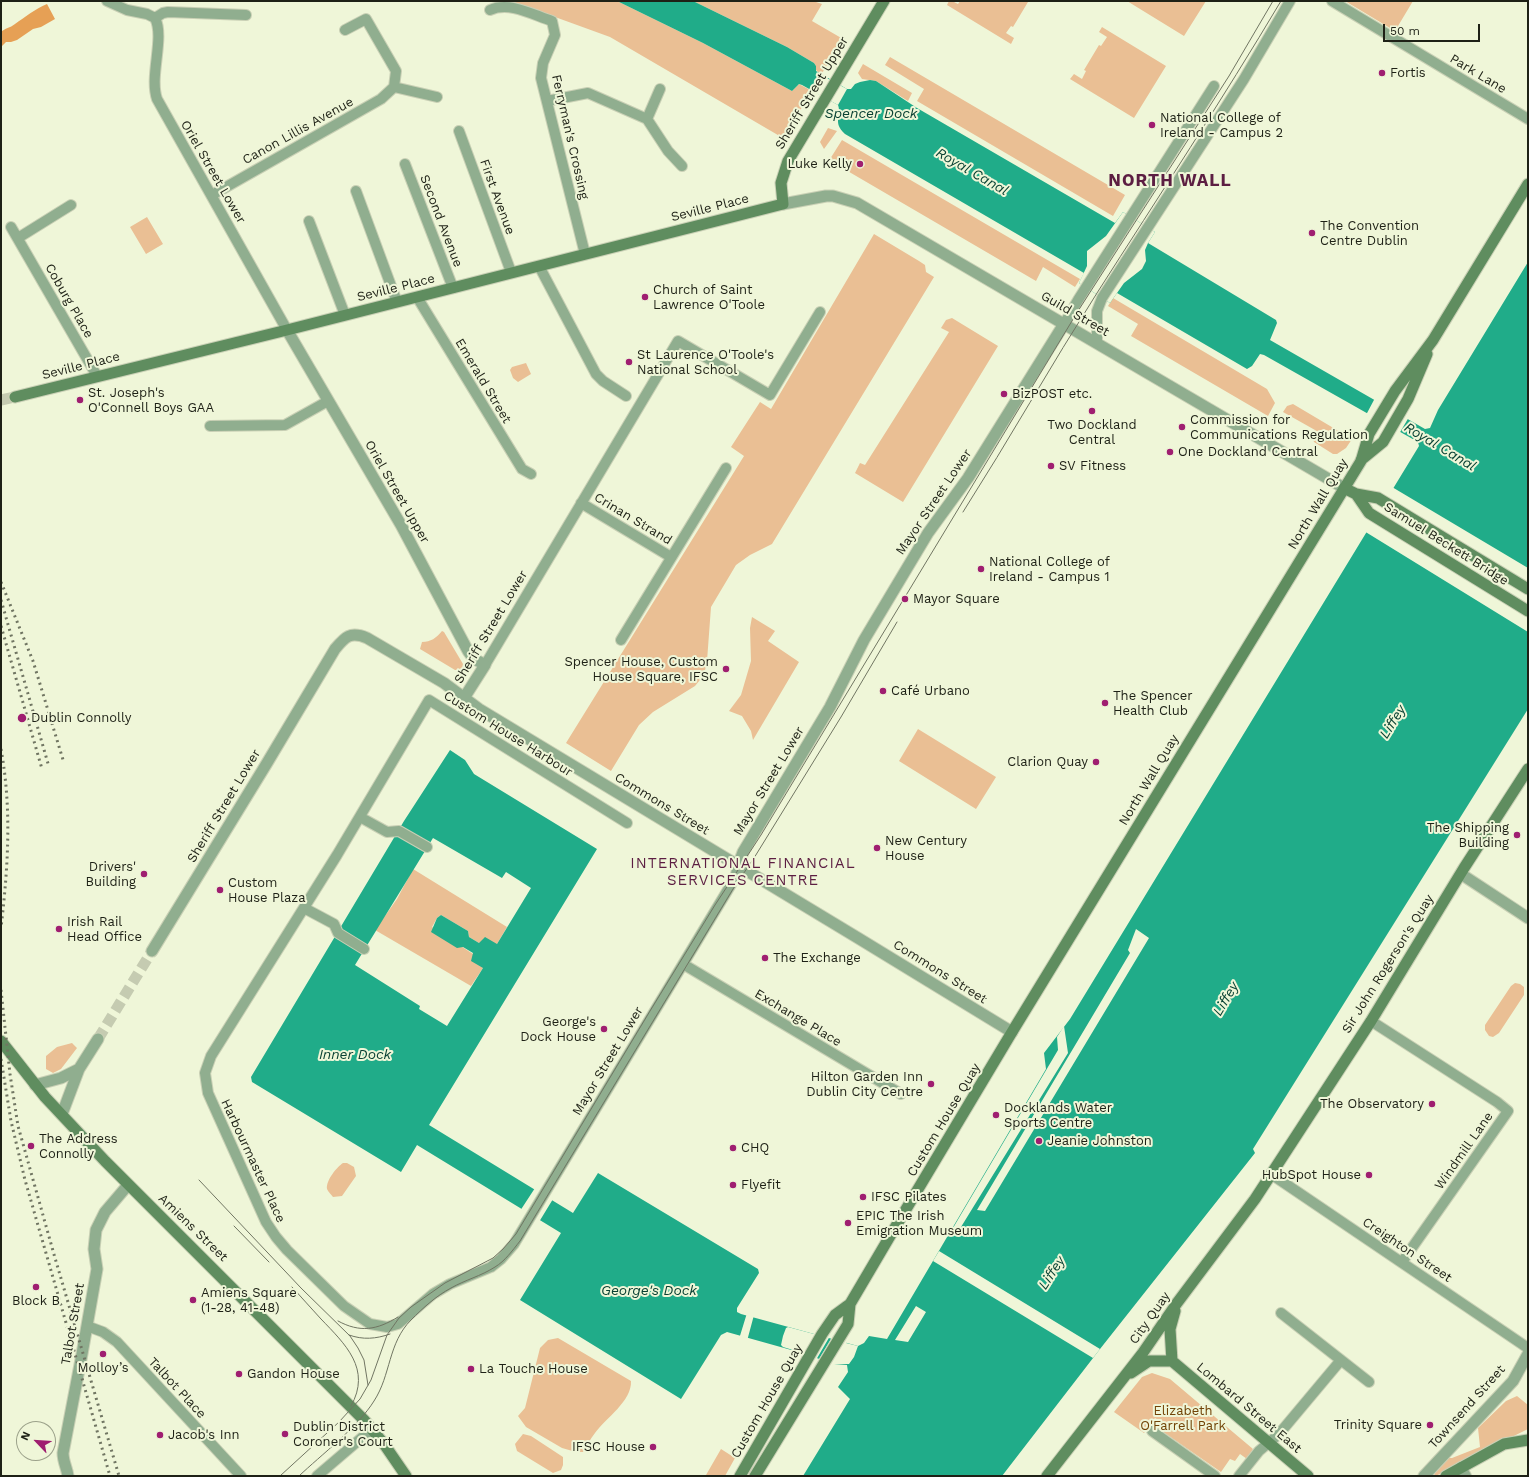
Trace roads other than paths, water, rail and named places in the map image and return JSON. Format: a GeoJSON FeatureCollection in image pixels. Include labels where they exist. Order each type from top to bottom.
{"type":"FeatureCollection","features":[{"type":"Feature","properties":{"kind":"main road","name":"Sheriff Street Upper"},"geometry":{"type":"LineString","coordinates":[[783,204],[781,186],[785,169],[791,156],[884,1]]}},
{"type":"Feature","properties":{"kind":"main road"},"geometry":{"type":"LineString","coordinates":[[1433,340],[1528,184]]}},
{"type":"Feature","properties":{"kind":"main road","name":"Seville Place"},"geometry":{"type":"LineString","coordinates":[[15,397],[287,330],[783,204]]}},
{"type":"Feature","properties":{"kind":"main road","name":"North Wall Quay"},"geometry":{"type":"LineString","coordinates":[[1012,1032],[1361,461],[1369,434],[1395,391],[1433,340]]}},
{"type":"Feature","properties":{"kind":"main road","name":"North Wall Quay"},"geometry":{"type":"LineString","coordinates":[[1361,461],[1383,442],[1408,399],[1433,340]]}},
{"type":"Feature","properties":{"kind":"main road","name":"Samuel Beckett Bridge"},"geometry":{"type":"LineString","coordinates":[[1344,488],[1356,494],[1378,498],[1528,589]]}},
{"type":"Feature","properties":{"kind":"main road","name":"Samuel Beckett Bridge"},"geometry":{"type":"LineString","coordinates":[[1356,494],[1369,513],[1528,611]]}},
{"type":"Feature","properties":{"kind":"main road","name":"Sir John Rogerson's Quay"},"geometry":{"type":"LineString","coordinates":[[1271,1174],[1371,1021],[1461,874],[1528,769]]}},
{"type":"Feature","properties":{"kind":"main road","name":"Custom House Quay"},"geometry":{"type":"LineString","coordinates":[[740,1476],[807,1358],[835,1315],[850,1304],[1012,1032]]}},
{"type":"Feature","properties":{"kind":"main road","name":"Amiens Street"},"geometry":{"type":"LineString","coordinates":[[1,1041],[35,1084],[128,1184],[372,1429],[396,1460],[406,1476]]}},
{"type":"Feature","properties":{"kind":"main road","name":"City Quay"},"geometry":{"type":"LineString","coordinates":[[1047,1476],[1148,1345],[1177,1303],[1238,1223],[1271,1174]]}},
{"type":"Feature","properties":{"kind":"main road"},"geometry":{"type":"LineString","coordinates":[[1112,1392],[1133,1370],[1149,1361],[1172,1361],[1170,1329],[1177,1303]]}},
{"type":"Feature","properties":{"kind":"main road","name":"Custom House Quay"},"geometry":{"type":"LineString","coordinates":[[755,1476],[848,1324],[850,1304]]}},
{"type":"Feature","properties":{"kind":"main road","name":"Lombard Street East"},"geometry":{"type":"LineString","coordinates":[[1172,1361],[1308,1476]]}},
{"type":"Feature","properties":{"kind":"main road"},"geometry":{"type":"LineString","coordinates":[[1446,1476],[1464,1472],[1504,1444],[1528,1440]]}},
{"type":"Feature","properties":{"kind":"street"},"geometry":{"type":"LineString","coordinates":[[107,1],[126,10],[147,14],[156,18],[163,13],[168,12],[246,15]]}},
{"type":"Feature","properties":{"kind":"street"},"geometry":{"type":"LineString","coordinates":[[1098,343],[1097,311],[1102,298],[1244,79],[1290,1]]}},
{"type":"Feature","properties":{"kind":"street","name":"Park Lane"},"geometry":{"type":"LineString","coordinates":[[1332,1],[1528,119]]}},
{"type":"Feature","properties":{"kind":"street","name":"Ferryman's Crossing"},"geometry":{"type":"LineString","coordinates":[[490,10],[497,7],[513,7],[552,21],[555,35],[543,63],[541,78],[585,254]]}},
{"type":"Feature","properties":{"kind":"street","name":"Oriel Street Lower"},"geometry":{"type":"LineString","coordinates":[[156,18],[158,28],[155,94],[157,100],[287,330]]}},
{"type":"Feature","properties":{"kind":"street"},"geometry":{"type":"LineString","coordinates":[[345,30],[366,19],[396,71],[394,87],[437,97]]}},
{"type":"Feature","properties":{"kind":"street"},"geometry":{"type":"LineString","coordinates":[[1064,324],[1214,86]]}},
{"type":"Feature","properties":{"kind":"street","name":"Canon Lillis Avenue"},"geometry":{"type":"LineString","coordinates":[[212,195],[381,99],[394,87]]}},
{"type":"Feature","properties":{"kind":"street"},"geometry":{"type":"LineString","coordinates":[[647,119],[660,89]]}},
{"type":"Feature","properties":{"kind":"street"},"geometry":{"type":"LineString","coordinates":[[547,101],[588,92],[647,119],[668,151],[682,166]]}},
{"type":"Feature","properties":{"kind":"street","name":"First Avenue"},"geometry":{"type":"LineString","coordinates":[[458,131],[511,272]]}},
{"type":"Feature","properties":{"kind":"street","name":"Second Avenue"},"geometry":{"type":"LineString","coordinates":[[405,164],[453,288]]}},
{"type":"Feature","properties":{"kind":"street"},"geometry":{"type":"LineString","coordinates":[[356,191],[397,302]]}},
{"type":"Feature","properties":{"kind":"street","name":"Guild Street"},"geometry":{"type":"LineString","coordinates":[[783,204],[826,196],[833,196],[857,203],[1344,488]]}},
{"type":"Feature","properties":{"kind":"street"},"geometry":{"type":"LineString","coordinates":[[18,238],[71,205]]}},
{"type":"Feature","properties":{"kind":"street"},"geometry":{"type":"LineString","coordinates":[[309,221],[345,315]]}},
{"type":"Feature","properties":{"kind":"street","name":"Coburg Place"},"geometry":{"type":"LineString","coordinates":[[11,227],[97,376]]}},
{"type":"Feature","properties":{"kind":"street"},"geometry":{"type":"LineString","coordinates":[[539,266],[596,374],[603,381],[626,396]]}},
{"type":"Feature","properties":{"kind":"street","name":"Emerald Street"},"geometry":{"type":"LineString","coordinates":[[417,297],[522,469],[531,474]]}},
{"type":"Feature","properties":{"kind":"street","name":"Sheriff Street Lower"},"geometry":{"type":"LineString","coordinates":[[152,951],[259,777],[335,649],[342,640],[350,635],[359,634],[444,683],[464,698],[678,341],[770,396],[820,312]]}},
{"type":"Feature","properties":{"kind":"street","name":"Mayor Street Lower"},"geometry":{"type":"LineString","coordinates":[[404,1320],[433,1294],[450,1284],[491,1267],[501,1259],[514,1244],[735,878],[743,852],[830,707],[864,640],[928,533],[968,478],[1064,324]]}},
{"type":"Feature","properties":{"kind":"street","name":"Oriel Street Upper"},"geometry":{"type":"LineString","coordinates":[[287,330],[397,520],[468,651],[473,658],[485,665]]}},
{"type":"Feature","properties":{"kind":"street"},"geometry":{"type":"LineString","coordinates":[[210,426],[285,424],[328,401]]}},
{"type":"Feature","properties":{"kind":"street","name":"Crinan Strand"},"geometry":{"type":"LineString","coordinates":[[621,640],[726,468]]}},
{"type":"Feature","properties":{"kind":"street","name":"Crinan Strand"},"geometry":{"type":"LineString","coordinates":[[582,503],[671,557]]}},
{"type":"Feature","properties":{"kind":"street","name":"Commons Street"},"geometry":{"type":"LineString","coordinates":[[464,698],[479,709],[1012,1032]]}},
{"type":"Feature","properties":{"kind":"street","name":"Custom House Harbour"},"geometry":{"type":"LineString","coordinates":[[252,990],[360,817],[429,700],[627,823]]}},
{"type":"Feature","properties":{"kind":"street"},"geometry":{"type":"LineString","coordinates":[[360,817],[387,832],[399,831],[427,847]]}},
{"type":"Feature","properties":{"kind":"street"},"geometry":{"type":"LineString","coordinates":[[1461,874],[1528,918]]}},
{"type":"Feature","properties":{"kind":"street"},"geometry":{"type":"LineString","coordinates":[[304,908],[334,924],[338,933],[364,949]]}},
{"type":"Feature","properties":{"kind":"street","name":"Exchange Place"},"geometry":{"type":"LineString","coordinates":[[683,964],[901,1094]]}},
{"type":"Feature","properties":{"kind":"street","name":"Harbourmaster Place"},"geometry":{"type":"LineString","coordinates":[[252,990],[211,1056],[206,1073],[210,1099],[258,1205],[266,1222],[287,1250],[344,1306],[370,1324],[387,1327],[398,1324],[404,1320]]}},
{"type":"Feature","properties":{"kind":"street","name":"Windmill Lane"},"geometry":{"type":"LineString","coordinates":[[1371,1021],[1497,1102],[1508,1111],[1402,1262]]}},
{"type":"Feature","properties":{"kind":"street"},"geometry":{"type":"LineString","coordinates":[[62,1114],[79,1069],[98,1039]]}},
{"type":"Feature","properties":{"kind":"street"},"geometry":{"type":"LineString","coordinates":[[35,1084],[61,1078],[79,1069]]}},
{"type":"Feature","properties":{"kind":"street","name":"Creighton Street"},"geometry":{"type":"LineString","coordinates":[[1271,1174],[1528,1348]]}},
{"type":"Feature","properties":{"kind":"street","name":"Talbot Street"},"geometry":{"type":"LineString","coordinates":[[68,1476],[67,1468],[63,1460],[63,1453],[97,1269],[94,1249],[96,1230],[105,1212],[128,1184]]}},
{"type":"Feature","properties":{"kind":"street"},"geometry":{"type":"LineString","coordinates":[[1281,1313],[1369,1382]]}},
{"type":"Feature","properties":{"kind":"street","name":"Talbot Place"},"geometry":{"type":"LineString","coordinates":[[87,1326],[103,1332],[117,1342],[241,1476]]}},
{"type":"Feature","properties":{"kind":"street","name":"Townsend Street"},"geometry":{"type":"LineString","coordinates":[[1424,1476],[1513,1381],[1528,1354]]}},
{"type":"Feature","properties":{"kind":"street"},"geometry":{"type":"LineString","coordinates":[[1239,1476],[1259,1451],[1279,1434],[1342,1360]]}},
{"type":"Feature","properties":{"kind":"street"},"geometry":{"type":"LineString","coordinates":[[317,1476],[372,1429]]}},
{"type":"Feature","properties":{"kind":"street"},"geometry":{"type":"LineString","coordinates":[[1152,1431],[1215,1476]]}},
{"type":"Feature","properties":{"kind":"water"},"geometry":{"type":"Polygon","coordinates":[[[617,1],[693,1],[787,47],[814,63],[816,66],[816,71],[847,89],[851,89],[855,84],[860,82],[870,80],[876,81],[917,108],[1115,223],[1123,212],[1155,232],[1148,243],[1276,320],[1277,323],[1270,340],[1425,429],[1430,428],[1438,410],[1528,262],[1528,709],[1253,1149],[1255,1153],[1002,1476],[803,1476],[850,1399],[838,1387],[848,1372],[847,1365],[834,1364],[802,1353],[727,1332],[721,1335],[681,1399],[520,1300],[561,1233],[417,1145],[401,1172],[252,1082],[251,1077],[404,821],[450,750],[465,760],[474,774],[597,849],[429,1125],[573,1213],[598,1173],[758,1269],[759,1273],[737,1308],[737,1312],[741,1314],[858,1346],[864,1343],[869,1336],[887,1339],[1046,1069],[1044,1053],[1070,1019],[1419,446],[1418,442],[1264,355],[1260,354],[1252,366],[1247,369],[1117,293],[1110,303],[1079,283],[1084,273],[845,134],[841,130],[838,122],[838,105],[799,84],[792,91],[703,43],[617,1]],[[433,838],[355,965],[420,1006],[419,1009],[447,1026],[483,968],[471,961],[473,953],[463,947],[457,948],[431,932],[437,918],[441,915],[468,931],[469,937],[479,943],[485,937],[497,944],[531,888],[506,872],[502,878],[433,838]]]}},
{"type":"Feature","properties":{"kind":"tunnel"},"geometry":{"type":"LineString","coordinates":[[1,400],[15,397]]}},
{"type":"Feature","properties":{"kind":"tunnel"},"geometry":{"type":"LineString","coordinates":[[98,1039],[152,951]]}},
{"type":"Feature","properties":{"kind":"tram line"},"geometry":{"type":"LineString","coordinates":[[280,1476],[339,1422],[360,1399],[371,1380],[387,1335],[399,1318],[411,1307],[445,1283],[493,1258],[516,1234],[715,905],[761,835],[1078,311],[1229,76],[1273,1]]}},
{"type":"Feature","properties":{"kind":"tram line"},"geometry":{"type":"LineString","coordinates":[[963,512],[1080,320],[1281,1]]}},
{"type":"Feature","properties":{"kind":"tram line"},"geometry":{"type":"LineString","coordinates":[[299,1476],[349,1431],[367,1411],[380,1391],[398,1339],[411,1320],[430,1302],[445,1291],[499,1265],[520,1241],[733,889],[754,858],[841,717],[897,622]]}},
{"type":"Feature","properties":{"kind":"tram line"},"geometry":{"type":"LineString","coordinates":[[199,1180],[301,1288],[350,1336],[364,1360],[368,1385]]}},
{"type":"Feature","properties":{"kind":"tram line"},"geometry":{"type":"LineString","coordinates":[[234,1226],[269,1262]]}},
{"type":"Feature","properties":{"kind":"tram line"},"geometry":{"type":"LineString","coordinates":[[292,1287],[339,1338],[353,1358],[359,1380],[357,1393],[351,1406]]}},
{"type":"Feature","properties":{"kind":"tram line"},"geometry":{"type":"LineString","coordinates":[[338,1321],[354,1327],[368,1328],[383,1325],[398,1317]]}},
{"type":"Feature","properties":{"kind":"tram line"},"geometry":{"type":"LineString","coordinates":[[349,1335],[359,1338],[370,1338],[390,1334]]}},
{"type":"Feature","properties":{"kind":"railway"},"geometry":{"type":"LineString","coordinates":[[1,582],[33,661],[64,763]]}},
{"type":"Feature","properties":{"kind":"railway"},"geometry":{"type":"LineString","coordinates":[[1,600],[49,767]]}},
{"type":"Feature","properties":{"kind":"railway"},"geometry":{"type":"LineString","coordinates":[[1,626],[42,769]]}},
{"type":"Feature","properties":{"kind":"railway"},"geometry":{"type":"LineString","coordinates":[[1,749],[7,794],[8,816],[6,883],[1,928]]}},
{"type":"Feature","properties":{"kind":"railway"},"geometry":{"type":"LineString","coordinates":[[1,990],[10,1074],[18,1126],[119,1476]]}},
{"type":"Feature","properties":{"kind":"railway"},"geometry":{"type":"LineString","coordinates":[[1,1059],[11,1121],[25,1180],[110,1476]]}},
{"type":"Feature","properties":{"kind":"place","name":"Fortis"},"geometry":{"type":"Point","coordinates":[1382,73]}},
{"type":"Feature","properties":{"kind":"place","name":"National College of Ireland - Campus 2"},"geometry":{"type":"Point","coordinates":[1152,125]}},
{"type":"Feature","properties":{"kind":"place","name":"Luke Kelly"},"geometry":{"type":"Point","coordinates":[860,164]}},
{"type":"Feature","properties":{"kind":"place","name":"The Convention Centre Dublin"},"geometry":{"type":"Point","coordinates":[1312,233]}},
{"type":"Feature","properties":{"kind":"place","name":"Church of Saint Lawrence O'Toole"},"geometry":{"type":"Point","coordinates":[645,297]}},
{"type":"Feature","properties":{"kind":"place","name":"St Laurence O'Toole's National School"},"geometry":{"type":"Point","coordinates":[629,362]}},
{"type":"Feature","properties":{"kind":"place","name":"BizPOST etc."},"geometry":{"type":"Point","coordinates":[1004,394]}},
{"type":"Feature","properties":{"kind":"place","name":"St. Joseph's O'Connell Boys GAA"},"geometry":{"type":"Point","coordinates":[80,400]}},
{"type":"Feature","properties":{"kind":"place","name":"Two Dockland Central"},"geometry":{"type":"Point","coordinates":[1092,411]}},
{"type":"Feature","properties":{"kind":"place","name":"Commission for Communications Regulation"},"geometry":{"type":"Point","coordinates":[1182,427]}},
{"type":"Feature","properties":{"kind":"place","name":"One Dockland Central"},"geometry":{"type":"Point","coordinates":[1170,452]}},
{"type":"Feature","properties":{"kind":"place","name":"SV Fitness"},"geometry":{"type":"Point","coordinates":[1051,466]}},
{"type":"Feature","properties":{"kind":"place","name":"National College of Ireland - Campus 1"},"geometry":{"type":"Point","coordinates":[981,569]}},
{"type":"Feature","properties":{"kind":"place","name":"Mayor Square"},"geometry":{"type":"Point","coordinates":[905,599]}},
{"type":"Feature","properties":{"kind":"place","name":"Spencer House, Custom House Square, IFSC"},"geometry":{"type":"Point","coordinates":[726,669]}},
{"type":"Feature","properties":{"kind":"place","name":"Café Urbano"},"geometry":{"type":"Point","coordinates":[883,691]}},
{"type":"Feature","properties":{"kind":"place","name":"The Spencer Health Club"},"geometry":{"type":"Point","coordinates":[1105,703]}},
{"type":"Feature","properties":{"kind":"place","name":"Dublin Connolly"},"geometry":{"type":"Point","coordinates":[22,718]}},
{"type":"Feature","properties":{"kind":"place","name":"Clarion Quay"},"geometry":{"type":"Point","coordinates":[1096,762]}},
{"type":"Feature","properties":{"kind":"place","name":"The Shipping Building"},"geometry":{"type":"Point","coordinates":[1517,835]}},
{"type":"Feature","properties":{"kind":"place","name":"New Century House"},"geometry":{"type":"Point","coordinates":[877,848]}},
{"type":"Feature","properties":{"kind":"place","name":"Drivers' Building"},"geometry":{"type":"Point","coordinates":[144,874]}},
{"type":"Feature","properties":{"kind":"place","name":"Custom House Plaza"},"geometry":{"type":"Point","coordinates":[220,890]}},
{"type":"Feature","properties":{"kind":"place","name":"Irish Rail Head Office"},"geometry":{"type":"Point","coordinates":[59,929]}},
{"type":"Feature","properties":{"kind":"place","name":"The Exchange"},"geometry":{"type":"Point","coordinates":[765,958]}},
{"type":"Feature","properties":{"kind":"place","name":"George's Dock House"},"geometry":{"type":"Point","coordinates":[604,1029]}},
{"type":"Feature","properties":{"kind":"place","name":"Hilton Garden Inn Dublin City Centre"},"geometry":{"type":"Point","coordinates":[931,1084]}},
{"type":"Feature","properties":{"kind":"place","name":"The Observatory"},"geometry":{"type":"Point","coordinates":[1432,1104]}},
{"type":"Feature","properties":{"kind":"place","name":"Docklands Water Sports Centre"},"geometry":{"type":"Point","coordinates":[996,1115]}},
{"type":"Feature","properties":{"kind":"place","name":"Jeanie Johnston"},"geometry":{"type":"Point","coordinates":[1039,1141]}},
{"type":"Feature","properties":{"kind":"place","name":"The Address Connolly"},"geometry":{"type":"Point","coordinates":[31,1146]}},
{"type":"Feature","properties":{"kind":"place","name":"CHQ"},"geometry":{"type":"Point","coordinates":[733,1148]}},
{"type":"Feature","properties":{"kind":"place","name":"HubSpot House"},"geometry":{"type":"Point","coordinates":[1369,1175]}},
{"type":"Feature","properties":{"kind":"place","name":"Flyefit"},"geometry":{"type":"Point","coordinates":[733,1185]}},
{"type":"Feature","properties":{"kind":"place","name":"IFSC Pilates"},"geometry":{"type":"Point","coordinates":[863,1197]}},
{"type":"Feature","properties":{"kind":"place","name":"EPIC The Irish Emigration Museum"},"geometry":{"type":"Point","coordinates":[848,1223]}},
{"type":"Feature","properties":{"kind":"place","name":"Block B"},"geometry":{"type":"Point","coordinates":[36,1287]}},
{"type":"Feature","properties":{"kind":"place","name":"Amiens Square (1-28, 41-48)"},"geometry":{"type":"Point","coordinates":[193,1300]}},
{"type":"Feature","properties":{"kind":"place","name":"Molloy’s"},"geometry":{"type":"Point","coordinates":[103,1354]}},
{"type":"Feature","properties":{"kind":"place","name":"La Touche House"},"geometry":{"type":"Point","coordinates":[471,1369]}},
{"type":"Feature","properties":{"kind":"place","name":"Gandon House"},"geometry":{"type":"Point","coordinates":[239,1374]}},
{"type":"Feature","properties":{"kind":"place","name":"Trinity Square"},"geometry":{"type":"Point","coordinates":[1430,1425]}},
{"type":"Feature","properties":{"kind":"place","name":"Dublin District Coroner's Court"},"geometry":{"type":"Point","coordinates":[285,1434]}},
{"type":"Feature","properties":{"kind":"place","name":"Jacob's Inn"},"geometry":{"type":"Point","coordinates":[160,1435]}},
{"type":"Feature","properties":{"kind":"place","name":"IFSC House"},"geometry":{"type":"Point","coordinates":[653,1447]}},
{"type":"Feature","properties":{"kind":"district","name":"NORTH WALL"},"geometry":{"type":"Point","coordinates":[1170,181]}},
{"type":"Feature","properties":{"kind":"district","name":"INTERNATIONAL FINANCIAL SERVICES CENTRE"},"geometry":{"type":"Point","coordinates":[743,872]}},
{"type":"Feature","properties":{"kind":"water label","name":"Spencer Dock"},"geometry":{"type":"Point","coordinates":[871,114]}},
{"type":"Feature","properties":{"kind":"water label","name":"Royal Canal"},"geometry":{"type":"Point","coordinates":[972,172]}},
{"type":"Feature","properties":{"kind":"water label","name":"Royal Canal"},"geometry":{"type":"Point","coordinates":[1440,447]}},
{"type":"Feature","properties":{"kind":"water label","name":"Liffey"},"geometry":{"type":"Point","coordinates":[1393,722]}},
{"type":"Feature","properties":{"kind":"water label","name":"Liffey"},"geometry":{"type":"Point","coordinates":[1226,999]}},
{"type":"Feature","properties":{"kind":"water label","name":"Inner Dock"},"geometry":{"type":"Point","coordinates":[355,1055]}},
{"type":"Feature","properties":{"kind":"water label","name":"Liffey"},"geometry":{"type":"Point","coordinates":[1052,1273]}},
{"type":"Feature","properties":{"kind":"water label","name":"George's Dock"},"geometry":{"type":"Point","coordinates":[649,1291]}},
{"type":"Feature","properties":{"kind":"park label","name":"Elizabeth O'Farrell Park"},"geometry":{"type":"Point","coordinates":[1183,1418]}}]}
